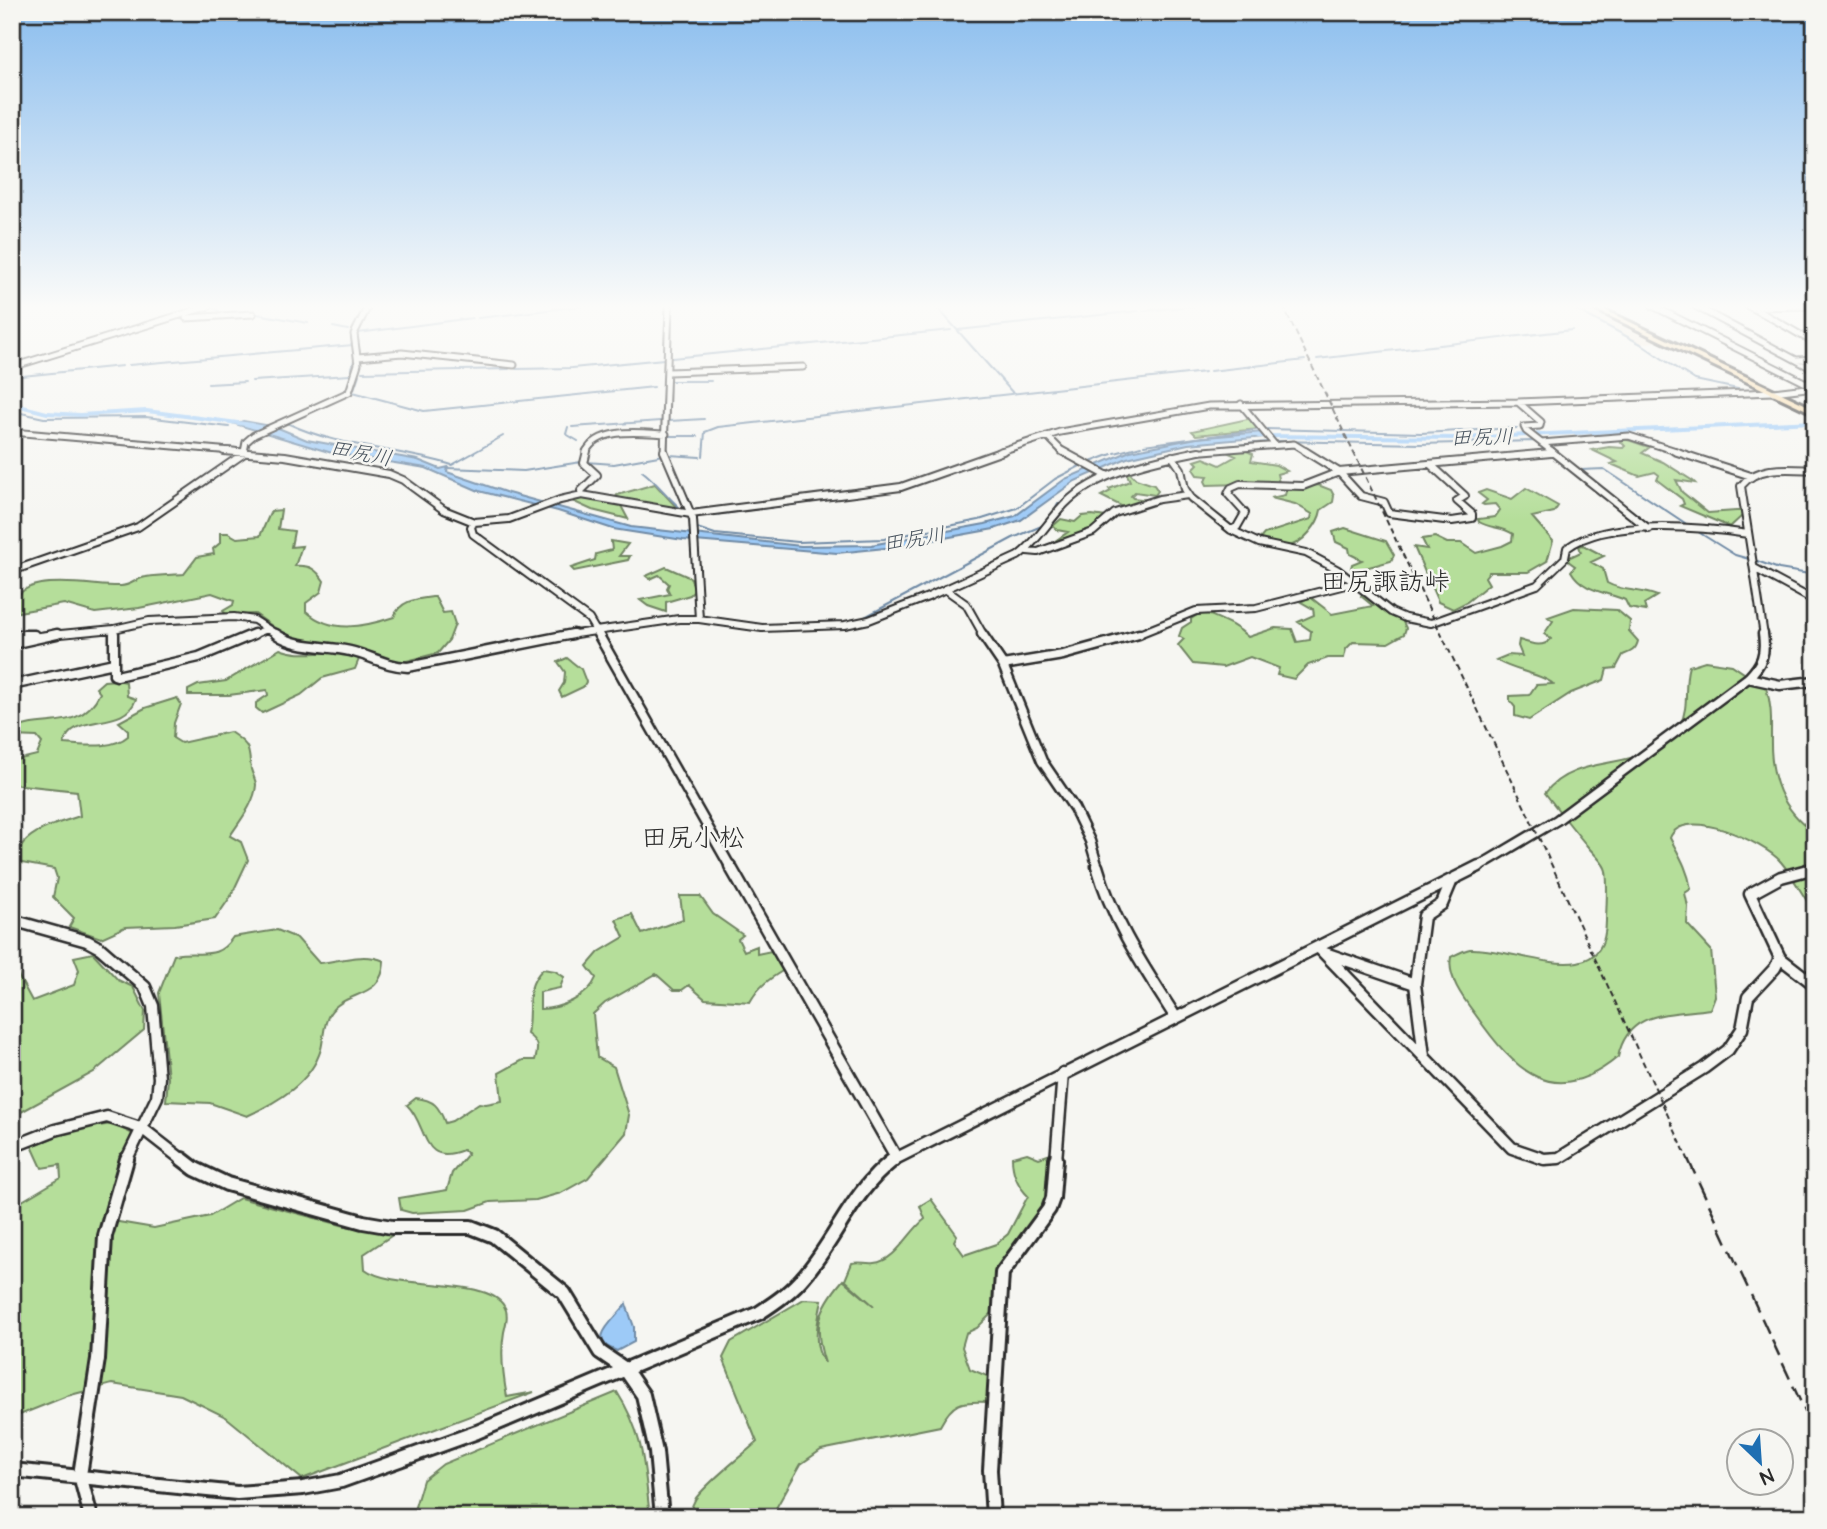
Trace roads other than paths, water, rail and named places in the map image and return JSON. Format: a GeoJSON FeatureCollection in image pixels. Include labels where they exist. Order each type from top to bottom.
{"type":"FeatureCollection","features":[{"type":"Feature","properties":{"kind":"highway"},"geometry":{"type":"LineString","coordinates":[[1742,377],[1815,412]]}},
{"type":"Feature","properties":{"kind":"street"},"geometry":{"type":"LineString","coordinates":[[12,571],[138,527],[245,452],[248,439],[349,393],[356,377]]}},
{"type":"Feature","properties":{"kind":"street"},"geometry":{"type":"LineString","coordinates":[[668,377],[665,455],[691,514],[699,617]]}},
{"type":"Feature","properties":{"kind":"street"},"geometry":{"type":"LineString","coordinates":[[1795,377],[1814,387]]}},
{"type":"Feature","properties":{"kind":"street"},"geometry":{"type":"LineString","coordinates":[[12,432],[285,456],[389,474],[403,480],[444,510],[474,522],[509,519],[560,500],[582,495],[691,514],[911,485],[1047,436],[1147,415],[1241,404],[1518,401],[1773,392],[1814,387]]}},
{"type":"Feature","properties":{"kind":"street"},"geometry":{"type":"LineString","coordinates":[[1518,401],[1541,422],[1540,426],[1524,427],[1526,431],[1649,529]]}},
{"type":"Feature","properties":{"kind":"street"},"geometry":{"type":"LineString","coordinates":[[1241,404],[1272,442]]}},
{"type":"Feature","properties":{"kind":"street"},"geometry":{"type":"LineString","coordinates":[[582,495],[581,491],[597,475],[584,462],[588,448],[606,438],[666,434]]}},
{"type":"Feature","properties":{"kind":"street"},"geometry":{"type":"LineString","coordinates":[[1047,436],[1066,455],[1105,474]]}},
{"type":"Feature","properties":{"kind":"street"},"geometry":{"type":"LineString","coordinates":[[1538,441],[1629,436],[1751,476]]}},
{"type":"Feature","properties":{"kind":"street"},"geometry":{"type":"LineString","coordinates":[[12,635],[40,636],[114,629],[149,621],[234,617],[254,620],[289,643],[337,648],[362,654],[388,666],[408,667],[562,636],[699,617],[753,628],[845,625],[869,620],[945,590],[1027,551],[1066,502],[1105,474],[1172,456],[1272,442],[1300,446],[1339,472],[1361,496],[1384,502],[1389,513],[1452,521],[1472,518],[1472,514],[1457,501],[1465,496],[1430,464]]}},
{"type":"Feature","properties":{"kind":"street"},"geometry":{"type":"LineString","coordinates":[[1231,530],[1237,527],[1245,513],[1229,496],[1230,488],[1240,484],[1303,486],[1339,472],[1551,453]]}},
{"type":"Feature","properties":{"kind":"street"},"geometry":{"type":"LineString","coordinates":[[1172,456],[1183,472],[1188,495],[1231,530],[1259,543],[1306,553],[1329,564],[1398,615],[1438,622],[1543,582],[1565,558],[1567,548],[1575,542],[1622,529],[1704,527],[1748,534]]}},
{"type":"Feature","properties":{"kind":"street"},"geometry":{"type":"LineString","coordinates":[[12,1470],[237,1493],[303,1489],[341,1480],[410,1457],[723,1329],[781,1301],[811,1270],[866,1183],[896,1157],[1063,1073],[1321,950],[1505,853],[1557,820],[1748,678],[1762,664],[1765,656],[1741,486],[1751,476],[1771,471],[1815,470]]}},
{"type":"Feature","properties":{"kind":"street"},"geometry":{"type":"LineString","coordinates":[[1027,551],[1038,552],[1093,532],[1115,513],[1159,499],[1188,495]]}},
{"type":"Feature","properties":{"kind":"street"},"geometry":{"type":"LineString","coordinates":[[474,522],[471,527],[473,534],[578,610],[589,619],[597,631],[896,1157]]}},
{"type":"Feature","properties":{"kind":"street"},"geometry":{"type":"LineString","coordinates":[[1754,568],[1815,601]]}},
{"type":"Feature","properties":{"kind":"street"},"geometry":{"type":"LineString","coordinates":[[1003,665],[1063,655],[1138,635],[1196,611],[1256,607],[1353,583]]}},
{"type":"Feature","properties":{"kind":"street"},"geometry":{"type":"LineString","coordinates":[[945,590],[966,604],[976,625],[1003,665],[1042,761],[1070,802],[1090,841],[1105,894],[1121,930],[1176,1018]]}},
{"type":"Feature","properties":{"kind":"street"},"geometry":{"type":"LineString","coordinates":[[114,629],[114,675],[124,676],[199,657],[267,629]]}},
{"type":"Feature","properties":{"kind":"street"},"geometry":{"type":"LineString","coordinates":[[12,644],[40,636]]}},
{"type":"Feature","properties":{"kind":"street"},"geometry":{"type":"LineString","coordinates":[[12,685],[114,663]]}},
{"type":"Feature","properties":{"kind":"street"},"geometry":{"type":"LineString","coordinates":[[1748,678],[1780,685],[1815,681]]}},
{"type":"Feature","properties":{"kind":"street"},"geometry":{"type":"LineString","coordinates":[[1815,868],[1781,877],[1760,886],[1750,894],[1780,958],[1815,985]]}},
{"type":"Feature","properties":{"kind":"street"},"geometry":{"type":"LineString","coordinates":[[1424,1058],[1415,984],[1424,916],[1442,904],[1452,880]]}},
{"type":"Feature","properties":{"kind":"street"},"geometry":{"type":"LineString","coordinates":[[12,919],[87,941],[100,948],[145,987],[153,1006],[159,1078],[157,1097],[122,1170],[105,1236],[98,1359],[80,1475],[91,1517]]}},
{"type":"Feature","properties":{"kind":"street"},"geometry":{"type":"LineString","coordinates":[[1321,950],[1415,984]]}},
{"type":"Feature","properties":{"kind":"street"},"geometry":{"type":"LineString","coordinates":[[1321,950],[1512,1148],[1544,1159],[1559,1157],[1704,1068],[1728,1050],[1742,1029],[1748,997],[1775,968],[1780,958]]}},
{"type":"Feature","properties":{"kind":"street"},"geometry":{"type":"LineString","coordinates":[[993,1517],[990,1470],[1002,1273],[1007,1262],[1040,1227],[1049,1213],[1053,1198],[1063,1073]]}},
{"type":"Feature","properties":{"kind":"street"},"geometry":{"type":"LineString","coordinates":[[12,1147],[55,1130],[107,1117],[143,1129],[195,1169],[227,1184],[363,1222],[391,1227],[471,1227],[485,1231],[564,1293],[600,1352],[625,1369],[647,1406],[656,1452],[662,1517]]}},
{"type":"Feature","properties":{"kind":"water"},"geometry":{"type":"Polygon","coordinates":[[[243,421],[276,427],[307,440],[418,460],[440,469],[448,467],[447,472],[508,493],[631,527],[801,546],[871,545],[985,524],[1015,516],[1065,479],[1130,451],[1197,438],[1262,432],[1266,437],[1188,444],[1127,458],[1075,481],[1021,520],[994,529],[895,547],[837,553],[683,540],[613,529],[558,511],[479,491],[426,468],[332,453],[235,424],[243,421]]]}},
{"type":"Feature","properties":{"kind":"water"},"geometry":{"type":"Polygon","coordinates":[[[626,1304],[634,1327],[634,1342],[617,1351],[607,1346],[602,1336],[626,1304]]]}},
{"type":"Feature","properties":{"kind":"waterway"},"geometry":{"type":"LineString","coordinates":[[252,381],[312,377]]}},
{"type":"Feature","properties":{"kind":"waterway"},"geometry":{"type":"LineString","coordinates":[[358,377],[353,392],[424,411],[654,387]]}},
{"type":"Feature","properties":{"kind":"waterway"},"geometry":{"type":"LineString","coordinates":[[999,377],[1012,392]]}},
{"type":"Feature","properties":{"kind":"waterway"},"geometry":{"type":"LineString","coordinates":[[703,456],[705,432],[718,427],[1158,377]]}},
{"type":"Feature","properties":{"kind":"waterway"},"geometry":{"type":"LineString","coordinates":[[1691,377],[1747,391]]}},
{"type":"Feature","properties":{"kind":"waterway"},"geometry":{"type":"LineString","coordinates":[[671,381],[711,381]]}},
{"type":"Feature","properties":{"kind":"waterway"},"geometry":{"type":"LineString","coordinates":[[208,384],[245,382]]}},
{"type":"Feature","properties":{"kind":"waterway"},"geometry":{"type":"LineString","coordinates":[[1339,402],[1436,400]]}},
{"type":"Feature","properties":{"kind":"waterway","name":"田尻川"},"geometry":{"type":"LineString","coordinates":[[12,404],[47,413],[80,415],[147,411],[253,425]]}},
{"type":"Feature","properties":{"kind":"waterway"},"geometry":{"type":"LineString","coordinates":[[12,411],[44,418],[146,417],[229,427]]}},
{"type":"Feature","properties":{"kind":"waterway"},"geometry":{"type":"LineString","coordinates":[[669,421],[704,419]]}},
{"type":"Feature","properties":{"kind":"waterway"},"geometry":{"type":"LineString","coordinates":[[572,427],[661,421]]}},
{"type":"Feature","properties":{"kind":"waterway","name":"田尻川"},"geometry":{"type":"LineString","coordinates":[[1258,436],[1459,438],[1815,422]]}},
{"type":"Feature","properties":{"kind":"waterway"},"geometry":{"type":"LineString","coordinates":[[287,423],[327,438],[452,465],[503,436]]}},
{"type":"Feature","properties":{"kind":"waterway"},"geometry":{"type":"LineString","coordinates":[[568,427],[566,434],[578,441]]}},
{"type":"Feature","properties":{"kind":"waterway"},"geometry":{"type":"LineString","coordinates":[[1266,429],[1421,433],[1517,428]]}},
{"type":"Feature","properties":{"kind":"waterway","name":"田尻川"},"geometry":{"type":"LineString","coordinates":[[1144,445],[1256,430]]}},
{"type":"Feature","properties":{"kind":"waterway"},"geometry":{"type":"LineString","coordinates":[[66,434],[201,445]]}},
{"type":"Feature","properties":{"kind":"waterway"},"geometry":{"type":"LineString","coordinates":[[668,436],[698,436]]}},
{"type":"Feature","properties":{"kind":"waterway"},"geometry":{"type":"LineString","coordinates":[[1278,441],[1420,444],[1534,441],[1542,447]]}},
{"type":"Feature","properties":{"kind":"waterway"},"geometry":{"type":"LineString","coordinates":[[1198,449],[1266,442]]}},
{"type":"Feature","properties":{"kind":"waterway"},"geometry":{"type":"LineString","coordinates":[[1115,453],[1141,446]]}},
{"type":"Feature","properties":{"kind":"waterway"},"geometry":{"type":"LineString","coordinates":[[1004,453],[1022,447]]}},
{"type":"Feature","properties":{"kind":"waterway"},"geometry":{"type":"LineString","coordinates":[[1117,470],[1185,451]]}},
{"type":"Feature","properties":{"kind":"waterway"},"geometry":{"type":"LineString","coordinates":[[1088,463],[1112,454]]}},
{"type":"Feature","properties":{"kind":"waterway"},"geometry":{"type":"LineString","coordinates":[[586,462],[614,464],[664,455]]}},
{"type":"Feature","properties":{"kind":"waterway"},"geometry":{"type":"LineString","coordinates":[[669,455],[700,457]]}},
{"type":"Feature","properties":{"kind":"waterway"},"geometry":{"type":"LineString","coordinates":[[447,468],[524,471],[581,462]]}},
{"type":"Feature","properties":{"kind":"waterway"},"geometry":{"type":"LineString","coordinates":[[697,528],[715,534],[798,542],[884,539],[979,520],[1017,508],[1055,479],[1082,465]]}},
{"type":"Feature","properties":{"kind":"waterway"},"geometry":{"type":"LineString","coordinates":[[908,488],[963,468]]}},
{"type":"Feature","properties":{"kind":"waterway"},"geometry":{"type":"LineString","coordinates":[[1581,470],[1604,469],[1688,525]]}},
{"type":"Feature","properties":{"kind":"waterway"},"geometry":{"type":"LineString","coordinates":[[642,471],[680,508]]}},
{"type":"Feature","properties":{"kind":"waterway"},"geometry":{"type":"LineString","coordinates":[[1054,512],[1058,504],[1075,492]]}},
{"type":"Feature","properties":{"kind":"waterway"},"geometry":{"type":"LineString","coordinates":[[706,516],[857,496]]}},
{"type":"Feature","properties":{"kind":"waterway"},"geometry":{"type":"LineString","coordinates":[[863,618],[1013,538],[1044,525]]}},
{"type":"Feature","properties":{"kind":"waterway"},"geometry":{"type":"LineString","coordinates":[[1695,530],[1735,555],[1749,559]]}},
{"type":"Feature","properties":{"kind":"waterway"},"geometry":{"type":"LineString","coordinates":[[1757,561],[1779,569],[1815,575]]}},
{"type":"Feature","properties":{"kind":"waterway"},"geometry":{"type":"LineString","coordinates":[[776,625],[802,623]]}},
{"type":"Feature","properties":{"kind":"railway"},"geometry":{"type":"LineString","coordinates":[[1317,377],[1527,812],[1689,1161]]}},
{"type":"Feature","properties":{"kind":"railway"},"geometry":{"type":"LineString","coordinates":[[1688,1159],[1815,1433]]}},
{"type":"Feature","properties":{"kind":"district","name":"田尻諏訪峠"},"geometry":{"type":"Point","coordinates":[1385,581]}},
{"type":"Feature","properties":{"kind":"district","name":"田尻小松"},"geometry":{"type":"Point","coordinates":[693,837]}}]}
